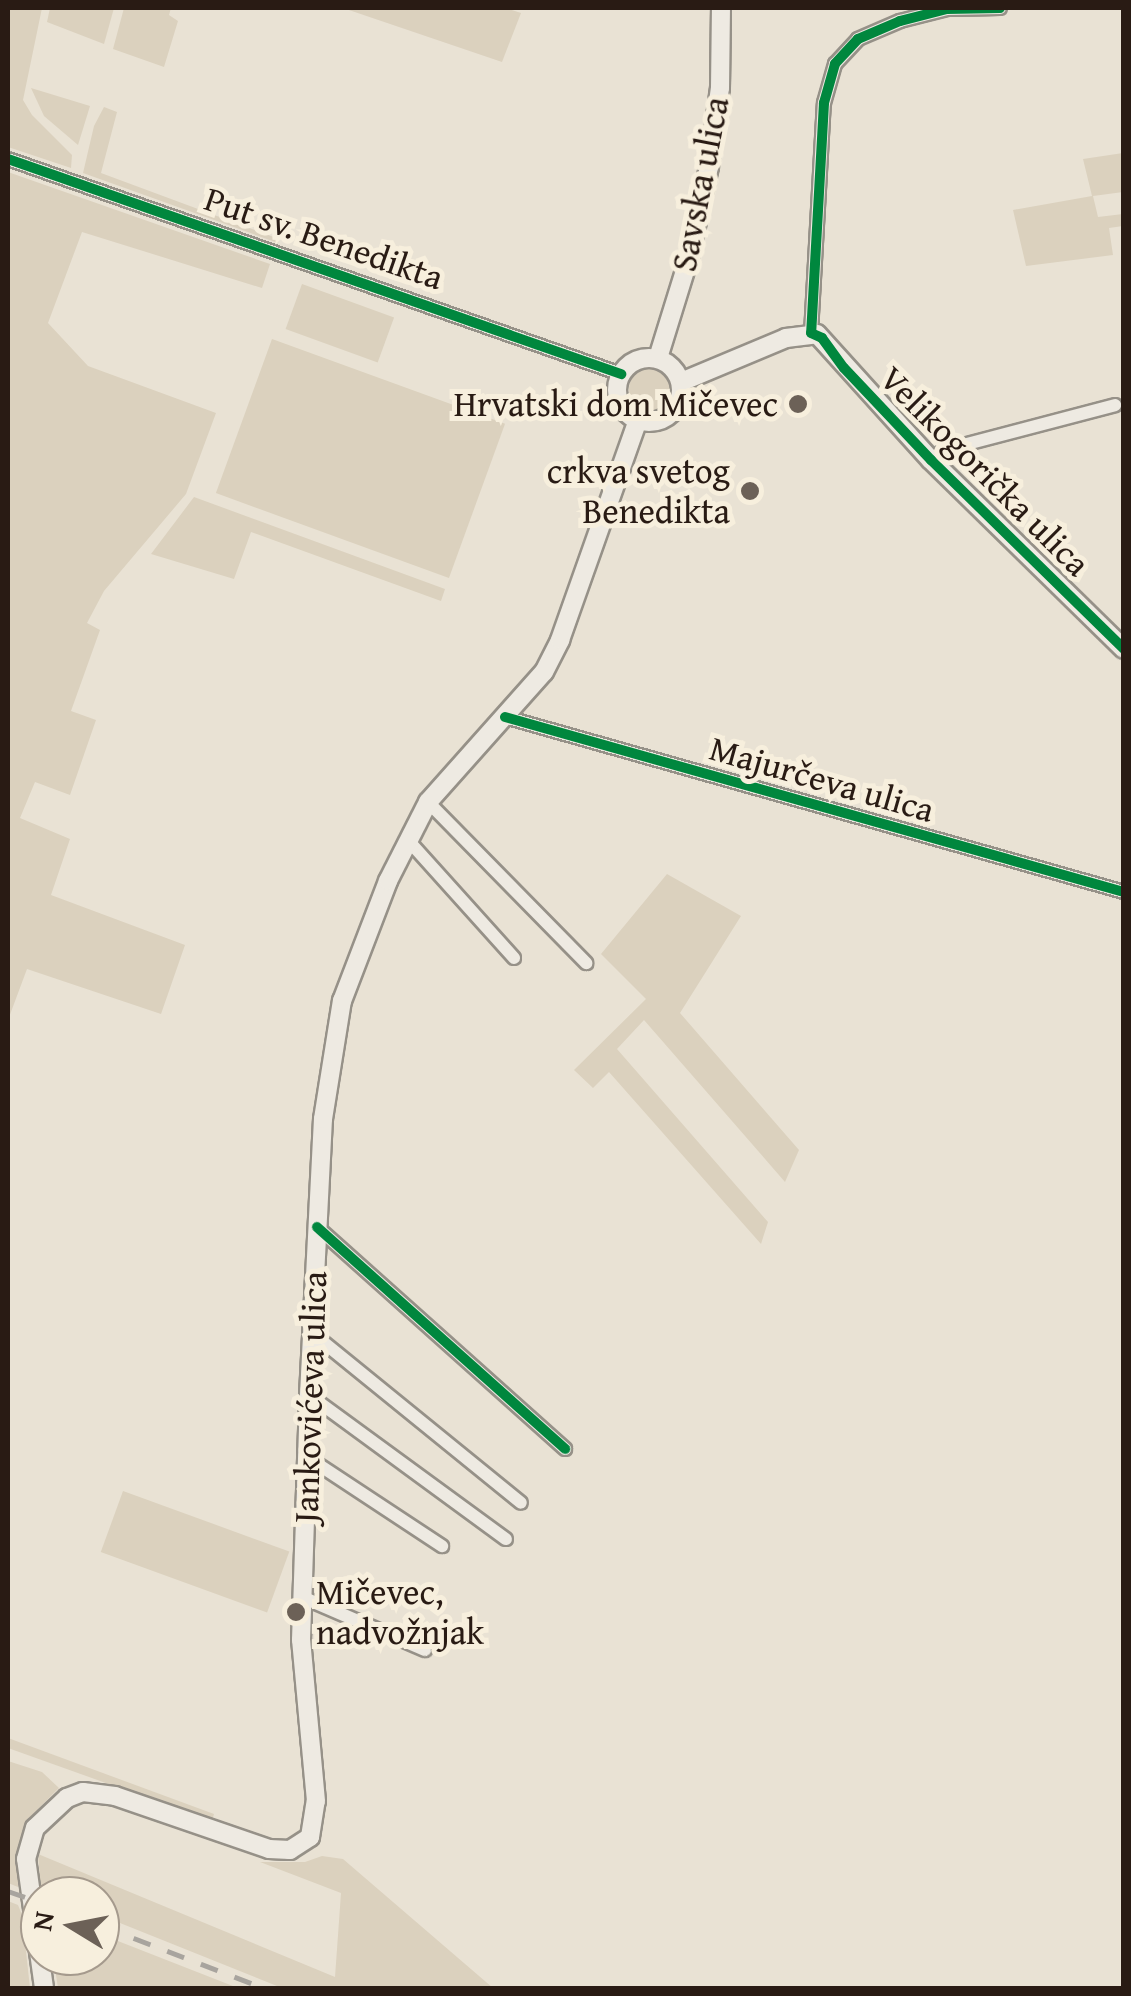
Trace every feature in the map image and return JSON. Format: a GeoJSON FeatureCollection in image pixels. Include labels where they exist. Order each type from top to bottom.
{"type":"FeatureCollection","features":[{"type":"Feature","properties":{"kind":"main road","name":"Savska ulica"},"geometry":{"type":"LineString","coordinates":[[658,358],[688,258],[709,166],[720,88],[721,8]]}},
{"type":"Feature","properties":{"kind":"main road"},"geometry":{"type":"LineString","coordinates":[[681,382],[786,338],[811,333]]}},
{"type":"Feature","properties":{"kind":"main road","name":"Velikogorička ulica"},"geometry":{"type":"LineString","coordinates":[[811,333],[822,338],[844,368],[932,460],[1124,649]]}},
{"type":"Feature","properties":{"kind":"main road"},"geometry":{"type":"LineString","coordinates":[[640,358],[658,358],[674,368],[681,382],[674,411],[655,422],[638,420],[618,399],[621,374],[640,358]]}},
{"type":"Feature","properties":{"kind":"main road","name":"Jankovićeva ulica"},"geometry":{"type":"LineString","coordinates":[[44,1988],[25,1880],[28,1847],[35,1828],[58,1805],[83,1792],[114,1796],[270,1849],[300,1847],[312,1831],[316,1801],[304,1695],[302,1597],[309,1396],[323,1119],[342,1001],[407,839],[428,802],[544,672],[560,640],[638,420]]}},
{"type":"Feature","properties":{"kind":"street"},"geometry":{"type":"LineString","coordinates":[[811,333],[825,99],[835,64],[858,39],[900,21],[947,9],[1000,8]]}},
{"type":"Feature","properties":{"kind":"street","name":"Put sv. Benedikta"},"geometry":{"type":"LineString","coordinates":[[8,159],[621,374]]}},
{"type":"Feature","properties":{"kind":"street"},"geometry":{"type":"LineString","coordinates":[[932,460],[944,450],[1115,406]]}},
{"type":"Feature","properties":{"kind":"street","name":"Majurčeva ulica"},"geometry":{"type":"LineString","coordinates":[[505,717],[1124,892]]}},
{"type":"Feature","properties":{"kind":"street"},"geometry":{"type":"LineString","coordinates":[[428,802],[586,963]]}},
{"type":"Feature","properties":{"kind":"street"},"geometry":{"type":"LineString","coordinates":[[407,839],[514,958]]}},
{"type":"Feature","properties":{"kind":"street"},"geometry":{"type":"LineString","coordinates":[[317,1227],[565,1449]]}},
{"type":"Feature","properties":{"kind":"street"},"geometry":{"type":"LineString","coordinates":[[312,1334],[521,1503]]}},
{"type":"Feature","properties":{"kind":"street"},"geometry":{"type":"LineString","coordinates":[[309,1396],[506,1539]]}},
{"type":"Feature","properties":{"kind":"street"},"geometry":{"type":"LineString","coordinates":[[307,1457],[442,1546]]}},
{"type":"Feature","properties":{"kind":"street"},"geometry":{"type":"LineString","coordinates":[[302,1597],[425,1650]]}},
{"type":"Feature","properties":{"kind":"shaded area"},"geometry":{"type":"Polygon","coordinates":[[[8,8],[42,8],[23,100],[32,115],[72,155],[71,168],[8,147],[8,8]]]}},
{"type":"Feature","properties":{"kind":"shaded area"},"geometry":{"type":"Polygon","coordinates":[[[50,8],[114,8],[104,44],[47,22],[50,8]]]}},
{"type":"Feature","properties":{"kind":"shaded area"},"geometry":{"type":"Polygon","coordinates":[[[124,8],[171,8],[169,15],[178,21],[164,67],[113,49],[124,8]]]}},
{"type":"Feature","properties":{"kind":"shaded area"},"geometry":{"type":"Polygon","coordinates":[[[343,8],[506,8],[521,13],[502,62],[343,8]]]}},
{"type":"Feature","properties":{"kind":"shaded area"},"geometry":{"type":"Polygon","coordinates":[[[31,88],[90,106],[78,145],[44,116],[31,88]]]}},
{"type":"Feature","properties":{"kind":"shaded area"},"geometry":{"type":"Polygon","coordinates":[[[104,107],[117,112],[101,173],[279,239],[278,243],[83,173],[94,126],[104,107]]]}},
{"type":"Feature","properties":{"kind":"shaded area"},"geometry":{"type":"Polygon","coordinates":[[[1123,153],[1123,192],[1093,196],[1098,217],[1123,214],[1123,226],[1109,228],[1113,255],[1026,266],[1013,210],[1092,196],[1083,159],[1123,153]]]}},
{"type":"Feature","properties":{"kind":"shaded area"},"geometry":{"type":"Polygon","coordinates":[[[8,172],[270,264],[262,288],[82,232],[48,323],[88,366],[216,413],[186,494],[104,591],[87,623],[100,630],[71,711],[96,720],[70,795],[35,782],[20,818],[70,839],[51,895],[185,945],[161,1014],[27,969],[8,1020],[8,172]]]}},
{"type":"Feature","properties":{"kind":"shaded area"},"geometry":{"type":"Polygon","coordinates":[[[302,284],[394,318],[378,363],[286,329],[302,284]]]}},
{"type":"Feature","properties":{"kind":"shaded area"},"geometry":{"type":"Polygon","coordinates":[[[272,339],[505,424],[449,578],[216,493],[272,339]]]}},
{"type":"Feature","properties":{"kind":"shaded area"},"geometry":{"type":"Polygon","coordinates":[[[651,367],[667,373],[673,389],[667,405],[651,411],[635,405],[629,389],[635,373],[651,367]]]}},
{"type":"Feature","properties":{"kind":"shaded area"},"geometry":{"type":"Polygon","coordinates":[[[194,497],[445,589],[441,601],[251,532],[234,579],[151,554],[194,497]]]}},
{"type":"Feature","properties":{"kind":"shaded area"},"geometry":{"type":"Polygon","coordinates":[[[667,874],[741,916],[680,1013],[799,1150],[785,1182],[644,1020],[617,1049],[768,1222],[761,1244],[609,1072],[593,1088],[574,1070],[646,999],[601,954],[667,874]]]}},
{"type":"Feature","properties":{"kind":"shaded area"},"geometry":{"type":"Polygon","coordinates":[[[123,1491],[289,1552],[267,1613],[101,1552],[123,1491]]]}},
{"type":"Feature","properties":{"kind":"shaded area"},"geometry":{"type":"Polygon","coordinates":[[[8,1738],[214,1814],[212,1821],[8,1748],[8,1738]]]}},
{"type":"Feature","properties":{"kind":"shaded area"},"geometry":{"type":"Polygon","coordinates":[[[8,1761],[42,1772],[59,1788],[26,1821],[18,1854],[18,1887],[8,1883],[8,1761]]]}},
{"type":"Feature","properties":{"kind":"shaded area"},"geometry":{"type":"Polygon","coordinates":[[[38,1854],[91,1876],[40,1876],[38,1854]]]}},
{"type":"Feature","properties":{"kind":"shaded area"},"geometry":{"type":"Polygon","coordinates":[[[322,1856],[343,1859],[493,1988],[282,1988],[120,1923],[120,1888],[335,1977],[341,1893],[260,1862],[305,1862],[322,1856]]]}},
{"type":"Feature","properties":{"kind":"shaded area"},"geometry":{"type":"Polygon","coordinates":[[[8,1901],[20,1910],[20,1976],[29,1976],[30,1988],[8,1988],[8,1901]]]}},
{"type":"Feature","properties":{"kind":"shaded area"},"geometry":{"type":"Polygon","coordinates":[[[120,1942],[238,1988],[58,1988],[56,1976],[120,1976],[120,1942]]]}},
{"type":"Feature","properties":{"kind":"railway"},"geometry":{"type":"LineString","coordinates":[[8,1891],[20,1895]]}},
{"type":"Feature","properties":{"kind":"railway"},"geometry":{"type":"LineString","coordinates":[[120,1933],[264,1988]]}},
{"type":"Feature","properties":{"kind":"cycle path"},"geometry":{"type":"LineString","coordinates":[[1000,8],[947,9],[900,21],[858,39],[835,64],[824,103],[811,333],[822,338],[844,368],[931,460],[1124,649]]}},
{"type":"Feature","properties":{"kind":"cycle path"},"geometry":{"type":"LineString","coordinates":[[8,159],[621,374]]}},
{"type":"Feature","properties":{"kind":"cycle path"},"geometry":{"type":"LineString","coordinates":[[505,717],[1124,892]]}},
{"type":"Feature","properties":{"kind":"cycle path"},"geometry":{"type":"LineString","coordinates":[[317,1227],[565,1449]]}},
{"type":"Feature","properties":{"kind":"place","name":"Hrvatski dom Mičevec"},"geometry":{"type":"Point","coordinates":[798,404]}},
{"type":"Feature","properties":{"kind":"place","name":"crkva svetog Benedikta"},"geometry":{"type":"Point","coordinates":[750,491]}},
{"type":"Feature","properties":{"kind":"place","name":"Mičevec, nadvožnjak"},"geometry":{"type":"Point","coordinates":[296,1612]}}]}
